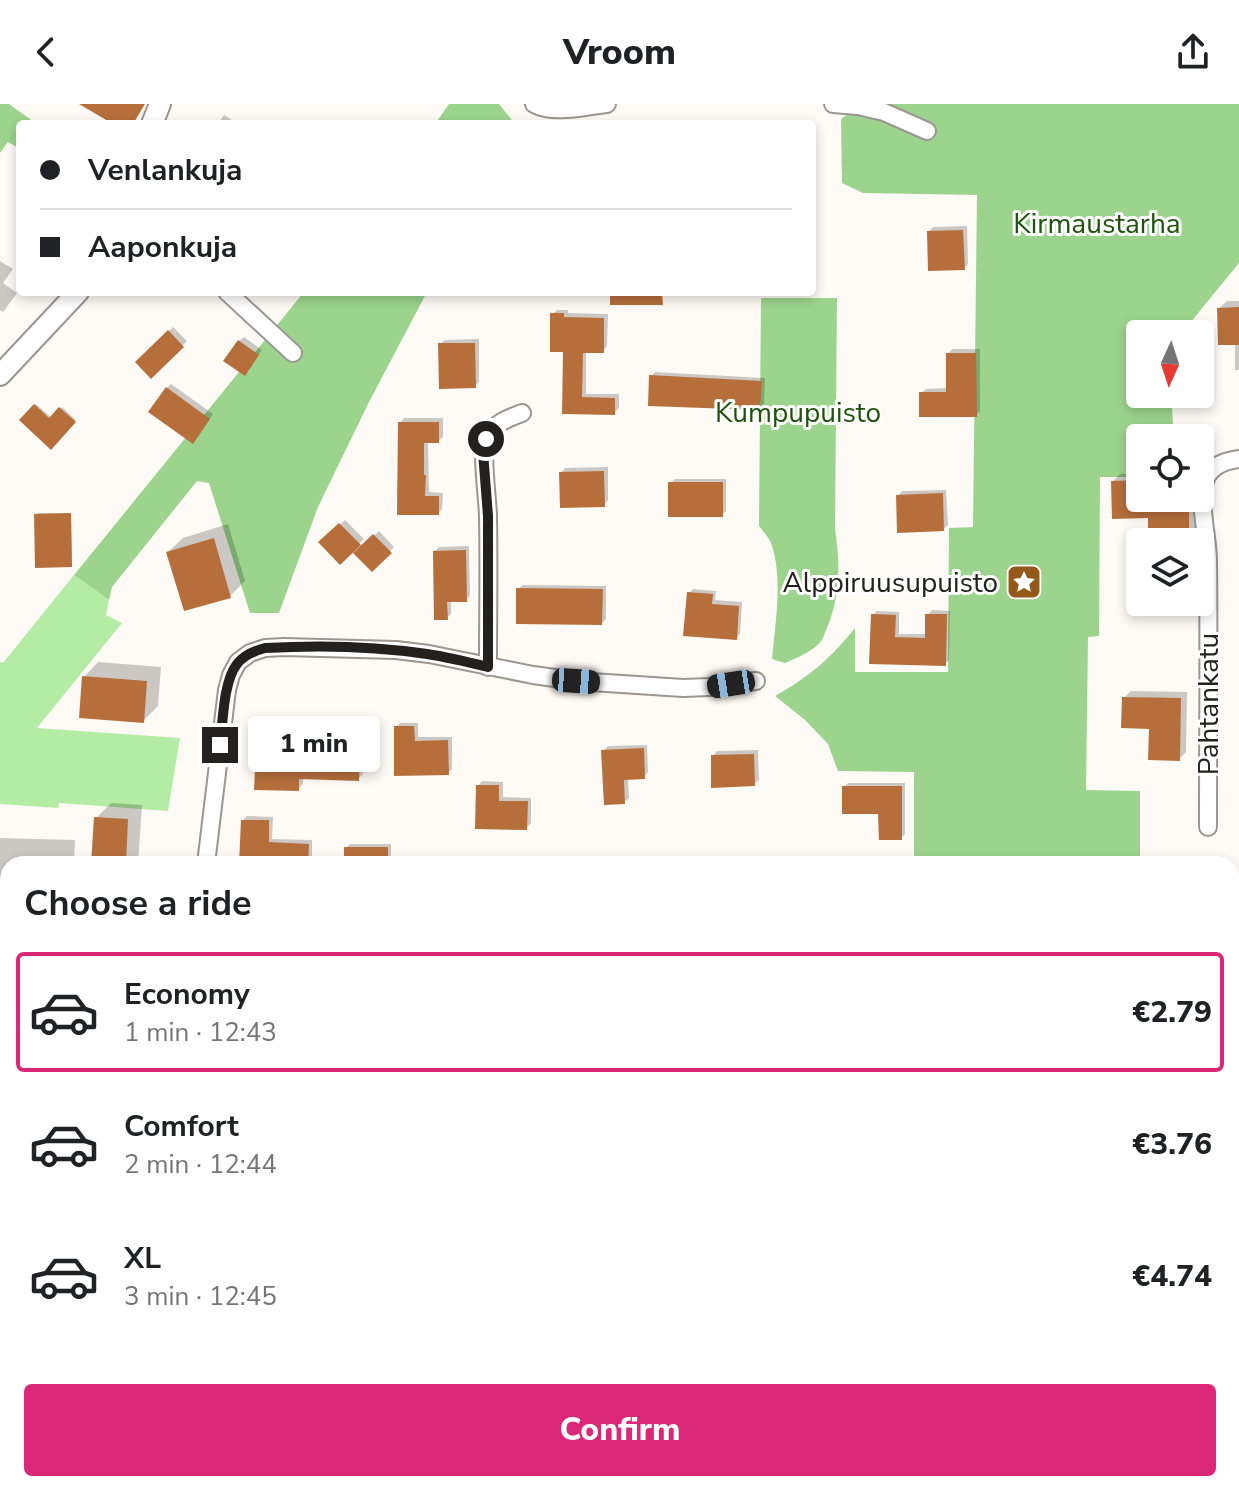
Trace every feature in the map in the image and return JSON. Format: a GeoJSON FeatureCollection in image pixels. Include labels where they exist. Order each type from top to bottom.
{"type":"FeatureCollection","features":[{"type":"Feature","properties":{"kind":"street"},"geometry":{"type":"LineString","coordinates":[[534,104],[541,108],[559,109],[607,104]]}},
{"type":"Feature","properties":{"kind":"street"},"geometry":{"type":"LineString","coordinates":[[833,104],[884,112],[927,131]]}},
{"type":"Feature","properties":{"kind":"street"},"geometry":{"type":"LineString","coordinates":[[0,375],[74,296]]}},
{"type":"Feature","properties":{"kind":"street"},"geometry":{"type":"LineString","coordinates":[[231,296],[293,353]]}},
{"type":"Feature","properties":{"kind":"street"},"geometry":{"type":"LineString","coordinates":[[488,667],[488,516],[483,452],[493,428],[522,413]]}},
{"type":"Feature","properties":{"kind":"street","name":"Pahtankatu"},"geometry":{"type":"LineString","coordinates":[[1208,827],[1208,583],[1204,483],[1210,471],[1220,463],[1239,459]]}},
{"type":"Feature","properties":{"kind":"street"},"geometry":{"type":"LineString","coordinates":[[207,856],[231,675],[238,662],[250,653],[265,648],[365,648],[429,654],[576,681],[709,687],[756,681]]}},
{"type":"Feature","properties":{"kind":"green space"},"geometry":{"type":"Polygon","coordinates":[[[0,104],[9,104],[31,120],[16,120],[16,147],[8,142],[0,153],[0,104]]]}},
{"type":"Feature","properties":{"kind":"green space"},"geometry":{"type":"Polygon","coordinates":[[[449,104],[499,104],[512,120],[438,120],[449,104]]]}},
{"type":"Feature","properties":{"kind":"green space","name":"Kirmaustarha"},"geometry":{"type":"Polygon","coordinates":[[[862,104],[1239,104],[1239,263],[1192,320],[1126,320],[1126,408],[1172,408],[1173,424],[1126,424],[1126,477],[1100,477],[1099,636],[1088,637],[1086,790],[1140,791],[1140,856],[914,856],[914,772],[838,771],[828,744],[775,696],[819,666],[855,628],[855,672],[948,672],[949,528],[973,527],[977,195],[863,193],[842,183],[841,119],[862,104]]]}},
{"type":"Feature","properties":{"kind":"green space"},"geometry":{"type":"Polygon","coordinates":[[[301,296],[425,296],[318,507],[279,613],[250,613],[209,483],[197,481],[112,587],[109,600],[74,575],[301,296]]]}},
{"type":"Feature","properties":{"kind":"green space","name":"Kumpupuisto"},"geometry":{"type":"Polygon","coordinates":[[[761,298],[837,298],[837,591],[822,640],[810,651],[785,663],[772,659],[777,568],[770,541],[759,526],[761,298]]]}},
{"type":"Feature","properties":{"kind":"green space"},"geometry":{"type":"Polygon","coordinates":[[[74,575],[109,600],[106,615],[122,623],[37,728],[180,738],[168,811],[59,803],[58,808],[0,804],[0,662],[3,663],[74,575]]]}},
{"type":"Feature","properties":{"kind":"building"},"geometry":{"type":"Polygon","coordinates":[[[79,104],[145,104],[135,120],[106,120],[79,104]]]}},
{"type":"Feature","properties":{"kind":"building"},"geometry":{"type":"Polygon","coordinates":[[[963,230],[965,270],[928,271],[927,231],[963,230]]]}},
{"type":"Feature","properties":{"kind":"building"},"geometry":{"type":"Polygon","coordinates":[[[610,296],[662,296],[663,305],[610,305],[610,296]]]}},
{"type":"Feature","properties":{"kind":"building"},"geometry":{"type":"Polygon","coordinates":[[[1239,307],[1239,345],[1218,345],[1217,308],[1239,307]]]}},
{"type":"Feature","properties":{"kind":"building"},"geometry":{"type":"Polygon","coordinates":[[[550,313],[564,313],[564,317],[604,318],[604,353],[583,353],[582,397],[615,398],[615,415],[562,414],[563,352],[550,352],[550,313]]]}},
{"type":"Feature","properties":{"kind":"building"},"geometry":{"type":"Polygon","coordinates":[[[168,330],[184,347],[151,379],[135,362],[168,330]]]}},
{"type":"Feature","properties":{"kind":"building"},"geometry":{"type":"Polygon","coordinates":[[[238,340],[259,355],[245,376],[223,361],[238,340]]]}},
{"type":"Feature","properties":{"kind":"building"},"geometry":{"type":"Polygon","coordinates":[[[438,343],[475,343],[476,388],[439,389],[438,343]]]}},
{"type":"Feature","properties":{"kind":"building"},"geometry":{"type":"Polygon","coordinates":[[[946,353],[976,353],[977,417],[919,417],[919,392],[946,392],[946,353]]]}},
{"type":"Feature","properties":{"kind":"building"},"geometry":{"type":"Polygon","coordinates":[[[649,375],[762,381],[760,410],[648,406],[649,375]]]}},
{"type":"Feature","properties":{"kind":"building"},"geometry":{"type":"Polygon","coordinates":[[[166,387],[210,419],[193,444],[148,412],[166,387]]]}},
{"type":"Feature","properties":{"kind":"building"},"geometry":{"type":"Polygon","coordinates":[[[34,404],[49,418],[59,407],[76,422],[51,450],[19,420],[34,404]]]}},
{"type":"Feature","properties":{"kind":"building"},"geometry":{"type":"Polygon","coordinates":[[[398,422],[439,422],[439,443],[424,443],[424,475],[425,496],[439,496],[439,515],[397,515],[398,422]]]}},
{"type":"Feature","properties":{"kind":"building"},"geometry":{"type":"Polygon","coordinates":[[[604,471],[605,507],[560,508],[559,472],[604,471]]]}},
{"type":"Feature","properties":{"kind":"building"},"geometry":{"type":"Polygon","coordinates":[[[1126,480],[1126,512],[1189,512],[1189,528],[1148,528],[1148,518],[1112,519],[1111,481],[1126,480]]]}},
{"type":"Feature","properties":{"kind":"building"},"geometry":{"type":"Polygon","coordinates":[[[668,482],[723,482],[723,517],[668,517],[668,482]]]}},
{"type":"Feature","properties":{"kind":"building"},"geometry":{"type":"Polygon","coordinates":[[[943,493],[944,531],[897,533],[896,495],[943,493]]]}},
{"type":"Feature","properties":{"kind":"building"},"geometry":{"type":"Polygon","coordinates":[[[71,513],[72,567],[35,568],[34,514],[71,513]]]}},
{"type":"Feature","properties":{"kind":"building"},"geometry":{"type":"Polygon","coordinates":[[[339,523],[361,545],[340,565],[318,542],[339,523]]]}},
{"type":"Feature","properties":{"kind":"building"},"geometry":{"type":"Polygon","coordinates":[[[373,534],[392,553],[372,572],[353,553],[373,534]]]}},
{"type":"Feature","properties":{"kind":"building"},"geometry":{"type":"Polygon","coordinates":[[[214,538],[231,598],[184,611],[166,552],[214,538]]]}},
{"type":"Feature","properties":{"kind":"building"},"geometry":{"type":"Polygon","coordinates":[[[466,550],[467,602],[447,602],[448,620],[434,620],[433,551],[466,550]]]}},
{"type":"Feature","properties":{"kind":"building"},"geometry":{"type":"Polygon","coordinates":[[[516,588],[603,589],[602,625],[516,624],[516,588]]]}},
{"type":"Feature","properties":{"kind":"building"},"geometry":{"type":"Polygon","coordinates":[[[687,592],[713,594],[712,604],[739,606],[737,640],[683,636],[687,592]]]}},
{"type":"Feature","properties":{"kind":"building"},"geometry":{"type":"Polygon","coordinates":[[[871,614],[896,615],[895,637],[925,638],[925,614],[947,614],[946,666],[869,664],[871,614]]]}},
{"type":"Feature","properties":{"kind":"building"},"geometry":{"type":"Polygon","coordinates":[[[82,676],[147,681],[144,723],[79,718],[82,676]]]}},
{"type":"Feature","properties":{"kind":"building"},"geometry":{"type":"Polygon","coordinates":[[[1122,697],[1181,698],[1180,761],[1148,760],[1149,729],[1121,728],[1122,697]]]}},
{"type":"Feature","properties":{"kind":"building"},"geometry":{"type":"Polygon","coordinates":[[[394,726],[414,726],[415,741],[448,740],[449,775],[394,776],[394,726]]]}},
{"type":"Feature","properties":{"kind":"building"},"geometry":{"type":"Polygon","coordinates":[[[323,734],[341,735],[340,751],[360,752],[359,781],[299,779],[299,791],[254,790],[255,769],[267,770],[268,737],[323,737],[323,734]]]}},
{"type":"Feature","properties":{"kind":"building"},"geometry":{"type":"Polygon","coordinates":[[[644,748],[645,779],[624,780],[625,804],[604,805],[601,750],[644,748]]]}},
{"type":"Feature","properties":{"kind":"building"},"geometry":{"type":"Polygon","coordinates":[[[754,754],[755,786],[711,788],[711,755],[754,754]]]}},
{"type":"Feature","properties":{"kind":"building"},"geometry":{"type":"Polygon","coordinates":[[[476,785],[499,785],[499,801],[528,801],[527,830],[475,829],[476,785]]]}},
{"type":"Feature","properties":{"kind":"building"},"geometry":{"type":"Polygon","coordinates":[[[842,786],[902,786],[902,840],[879,840],[878,814],[842,814],[842,786]]]}},
{"type":"Feature","properties":{"kind":"building"},"geometry":{"type":"Polygon","coordinates":[[[94,817],[128,819],[126,856],[92,856],[94,817]]]}},
{"type":"Feature","properties":{"kind":"building"},"geometry":{"type":"Polygon","coordinates":[[[241,820],[269,820],[269,842],[309,844],[308,856],[239,856],[241,820]]]}},
{"type":"Feature","properties":{"kind":"building"},"geometry":{"type":"Polygon","coordinates":[[[344,847],[388,847],[388,856],[344,856],[344,847]]]}},
{"type":"Feature","properties":{"kind":"place","name":"Alppiruusupuisto"},"geometry":{"type":"Point","coordinates":[1024,582]}},
{"type":"Feature","properties":{"kind":"route"},"geometry":{"type":"LineString","coordinates":[[220,745],[231,675],[238,662],[250,653],[265,648],[396,650],[488,667],[488,516],[483,452],[486,439]]}}]}
